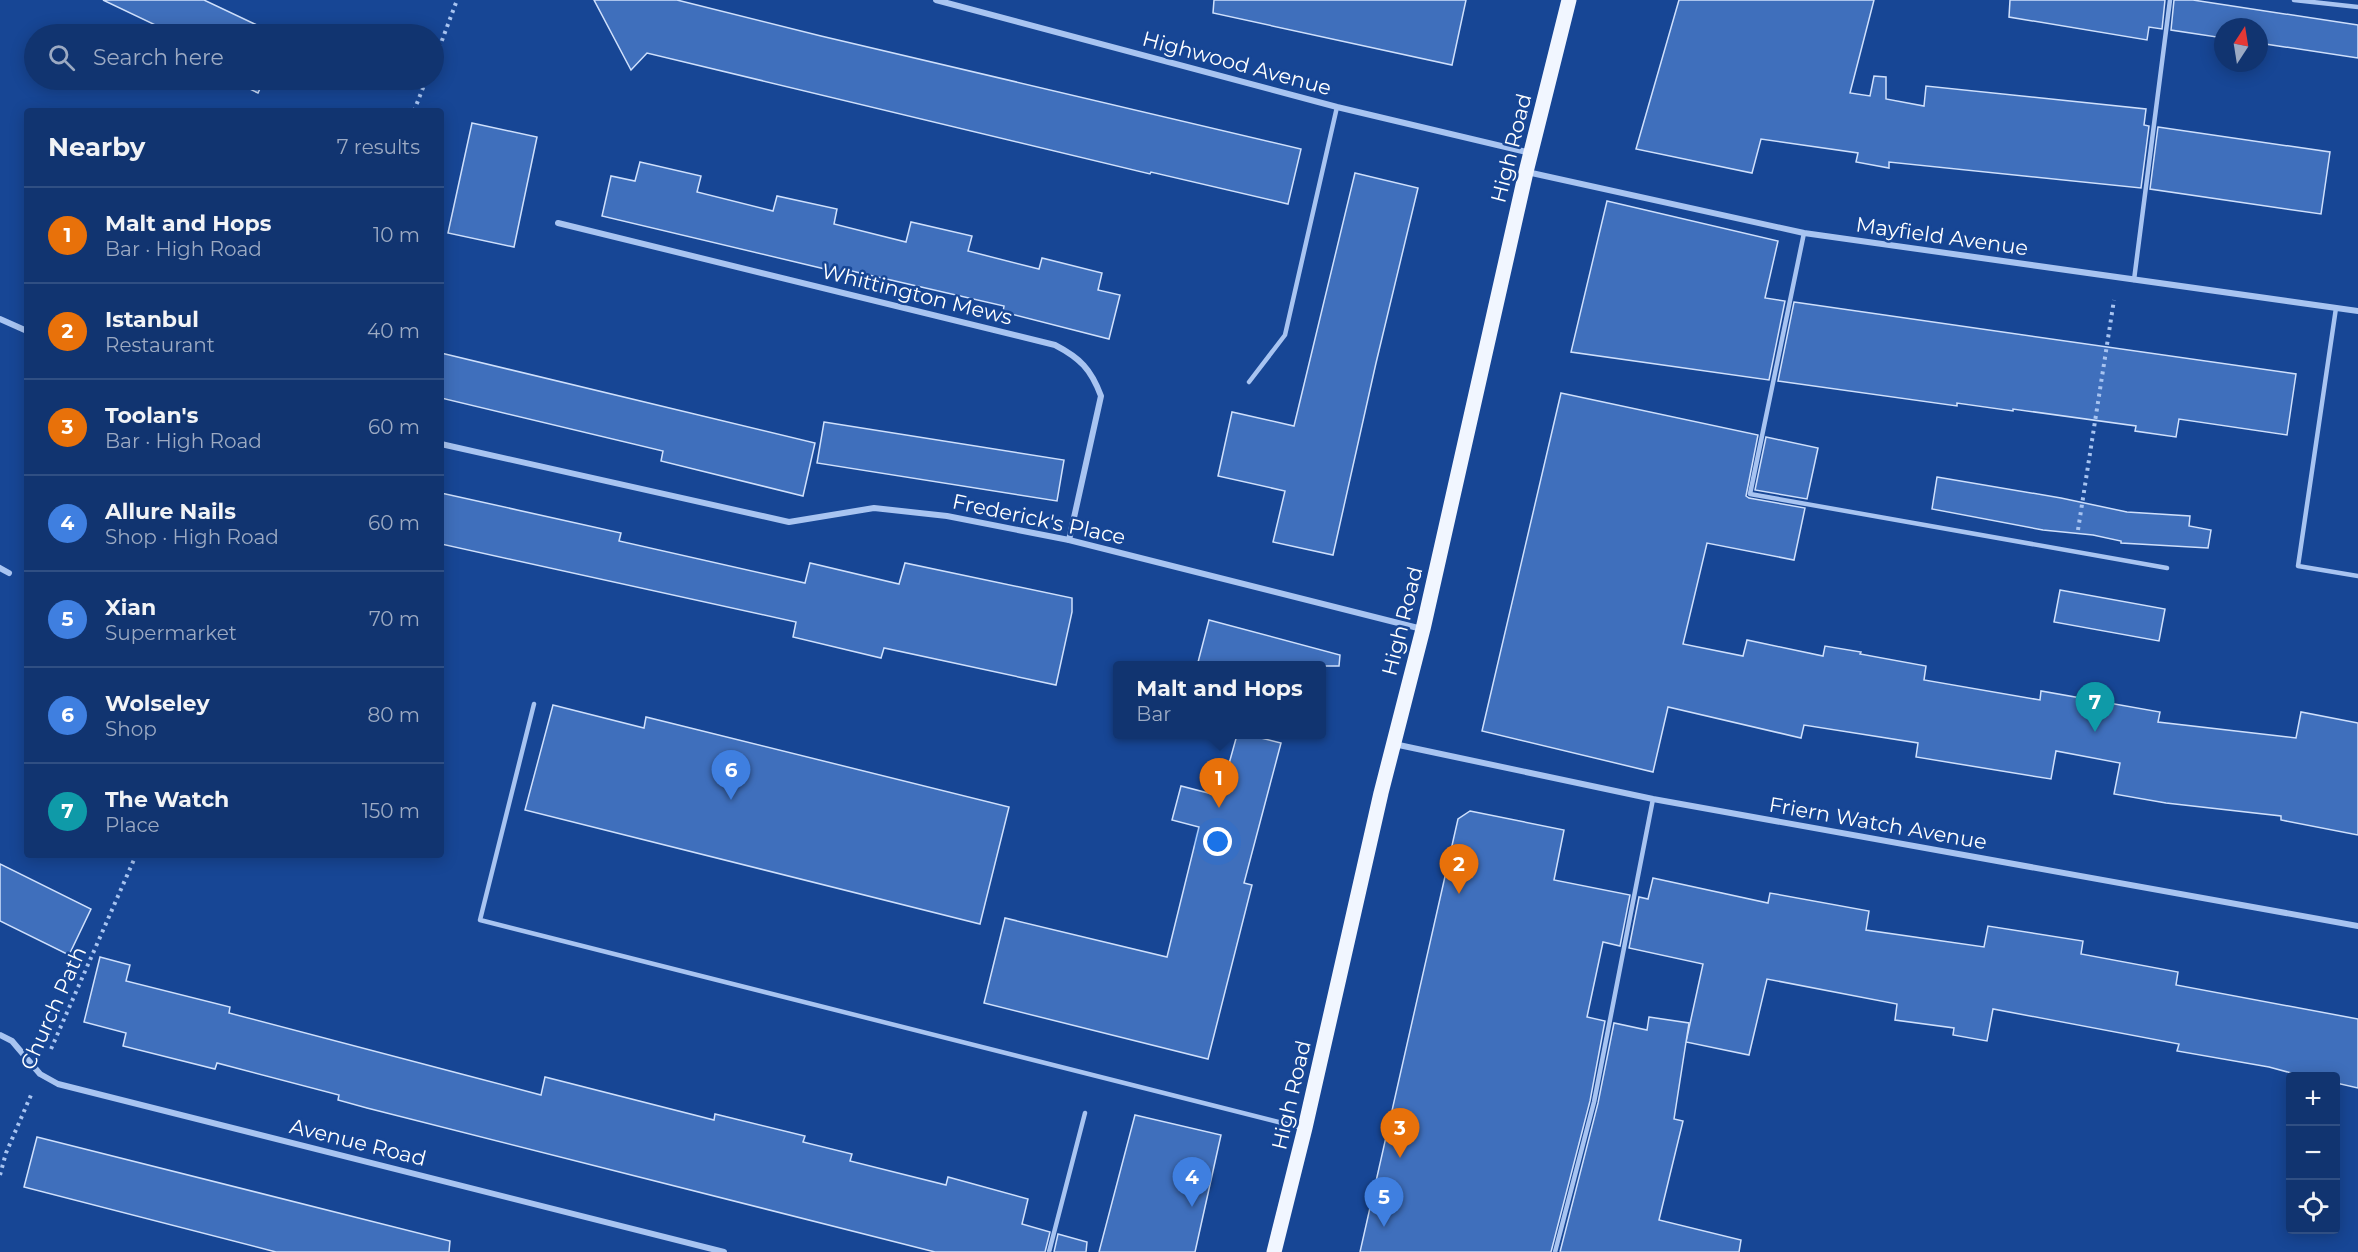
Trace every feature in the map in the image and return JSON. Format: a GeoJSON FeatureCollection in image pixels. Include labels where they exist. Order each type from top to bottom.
{"type":"FeatureCollection","features":[{"type":"Feature","properties":{"kind":"main road","name":"High Road"},"geometry":{"type":"LineString","coordinates":[[1275,1252],[1393,744],[1423,629],[1526,172],[1569,0]]}},
{"type":"Feature","properties":{"kind":"street","name":"Highwood Avenue"},"geometry":{"type":"LineString","coordinates":[[936,0],[1337,107],[1532,153]]}},
{"type":"Feature","properties":{"kind":"street","name":"Mayfield Avenue"},"geometry":{"type":"LineString","coordinates":[[1526,172],[1804,233],[2358,311]]}},
{"type":"Feature","properties":{"kind":"street","name":"Whittington Mews"},"geometry":{"type":"LineString","coordinates":[[558,223],[1055,345],[1076,356],[1094,378],[1101,396],[1070,540]]}},
{"type":"Feature","properties":{"kind":"street"},"geometry":{"type":"LineString","coordinates":[[0,319],[24,330]]}},
{"type":"Feature","properties":{"kind":"street","name":"Frederick's Place"},"geometry":{"type":"LineString","coordinates":[[444,445],[789,522],[874,508],[947,516],[1070,540],[1423,629]]}},
{"type":"Feature","properties":{"kind":"street"},"geometry":{"type":"LineString","coordinates":[[0,568],[9,573]]}},
{"type":"Feature","properties":{"kind":"street","name":"Friern Watch Avenue"},"geometry":{"type":"LineString","coordinates":[[1393,744],[1653,799],[2358,926]]}},
{"type":"Feature","properties":{"kind":"street","name":"Avenue Road"},"geometry":{"type":"LineString","coordinates":[[0,1035],[12,1041],[40,1074],[58,1084],[724,1252]]}},
{"type":"Feature","properties":{"kind":"lane"},"geometry":{"type":"LineString","coordinates":[[2134,280],[2170,0]]}},
{"type":"Feature","properties":{"kind":"lane"},"geometry":{"type":"LineString","coordinates":[[2294,0],[2358,7]]}},
{"type":"Feature","properties":{"kind":"lane"},"geometry":{"type":"LineString","coordinates":[[1248,382],[1285,335],[1337,107]]}},
{"type":"Feature","properties":{"kind":"lane"},"geometry":{"type":"LineString","coordinates":[[1804,233],[1750,494],[2166,568]]}},
{"type":"Feature","properties":{"kind":"lane"},"geometry":{"type":"LineString","coordinates":[[2336,308],[2298,566],[2358,576]]}},
{"type":"Feature","properties":{"kind":"lane"},"geometry":{"type":"LineString","coordinates":[[534,704],[480,920],[1305,1128]]}},
{"type":"Feature","properties":{"kind":"lane"},"geometry":{"type":"LineString","coordinates":[[1555,1252],[1594,1102],[1653,799]]}},
{"type":"Feature","properties":{"kind":"lane"},"geometry":{"type":"LineString","coordinates":[[1049,1252],[1084,1113]]}},
{"type":"Feature","properties":{"kind":"path"},"geometry":{"type":"LineString","coordinates":[[444,36],[458,0]]}},
{"type":"Feature","properties":{"kind":"path"},"geometry":{"type":"LineString","coordinates":[[415,108],[422,90]]}},
{"type":"Feature","properties":{"kind":"path"},"geometry":{"type":"LineString","coordinates":[[2074,552],[2117,277]]}},
{"type":"Feature","properties":{"kind":"path","name":"Church Path"},"geometry":{"type":"LineString","coordinates":[[0,1175],[6,1153],[135,858]]}},
{"type":"Feature","properties":{"kind":"building"},"geometry":{"type":"Polygon","coordinates":[[[103,0],[204,0],[255,24],[153,24],[103,0]]]}},
{"type":"Feature","properties":{"kind":"building"},"geometry":{"type":"Polygon","coordinates":[[[594,0],[677,0],[1301,149],[1288,204],[1151,172],[1150,174],[647,53],[631,70],[594,0]]]}},
{"type":"Feature","properties":{"kind":"building"},"geometry":{"type":"Polygon","coordinates":[[[1214,0],[1466,0],[1452,65],[1213,13],[1214,0]]]}},
{"type":"Feature","properties":{"kind":"building"},"geometry":{"type":"Polygon","coordinates":[[[1679,0],[1874,0],[1850,93],[1870,96],[1874,76],[1886,77],[1886,99],[1924,106],[1926,86],[2146,109],[2144,125],[2149,126],[2141,188],[1889,162],[1889,168],[1856,162],[1858,153],[1761,139],[1752,173],[1636,149],[1679,0]]]}},
{"type":"Feature","properties":{"kind":"building"},"geometry":{"type":"Polygon","coordinates":[[[2010,0],[2165,0],[2162,29],[2149,27],[2147,40],[2009,17],[2010,0]]]}},
{"type":"Feature","properties":{"kind":"building"},"geometry":{"type":"Polygon","coordinates":[[[2174,0],[2193,0],[2358,25],[2358,58],[2268,44],[2268,18],[2214,18],[2214,37],[2171,30],[2174,0]]]}},
{"type":"Feature","properties":{"kind":"building"},"geometry":{"type":"Polygon","coordinates":[[[472,123],[537,137],[514,247],[448,233],[472,123]]]}},
{"type":"Feature","properties":{"kind":"building"},"geometry":{"type":"Polygon","coordinates":[[[2158,127],[2330,152],[2321,214],[2150,189],[2158,127]]]}},
{"type":"Feature","properties":{"kind":"building"},"geometry":{"type":"Polygon","coordinates":[[[640,162],[701,176],[697,192],[773,211],[777,196],[837,209],[834,224],[906,242],[911,222],[972,236],[968,251],[1039,269],[1042,258],[1102,273],[1098,290],[1120,295],[1109,339],[1003,312],[1004,306],[847,270],[846,274],[602,216],[611,176],[635,181],[640,162]]]}},
{"type":"Feature","properties":{"kind":"building"},"geometry":{"type":"Polygon","coordinates":[[[1355,173],[1418,188],[1333,555],[1273,542],[1285,491],[1218,476],[1232,412],[1294,426],[1355,173]]]}},
{"type":"Feature","properties":{"kind":"building"},"geometry":{"type":"Polygon","coordinates":[[[1607,201],[1778,241],[1765,298],[1785,301],[1769,380],[1571,352],[1607,201]]]}},
{"type":"Feature","properties":{"kind":"building"},"geometry":{"type":"Polygon","coordinates":[[[1794,302],[2296,374],[2287,435],[2179,419],[2176,437],[2135,431],[2136,426],[2013,409],[2013,411],[1957,403],[1957,406],[1778,381],[1794,302]]]}},
{"type":"Feature","properties":{"kind":"building"},"geometry":{"type":"Polygon","coordinates":[[[444,354],[815,443],[803,496],[661,461],[663,451],[444,399],[444,354]]]}},
{"type":"Feature","properties":{"kind":"building"},"geometry":{"type":"Polygon","coordinates":[[[1561,393],[1758,435],[1746,496],[1805,508],[1794,560],[1707,543],[1683,644],[1743,656],[1747,640],[1823,656],[1825,646],[1926,666],[1924,680],[2040,700],[2041,691],[2160,712],[2158,722],[2296,738],[2301,712],[2358,723],[2358,835],[2281,820],[2281,816],[2166,803],[2114,794],[2120,763],[2056,751],[2051,779],[1916,757],[1918,743],[1804,725],[1801,738],[1668,707],[1653,772],[1482,731],[1561,393]]]}},
{"type":"Feature","properties":{"kind":"building"},"geometry":{"type":"Polygon","coordinates":[[[824,422],[1064,460],[1057,501],[817,463],[824,422]]]}},
{"type":"Feature","properties":{"kind":"building"},"geometry":{"type":"Polygon","coordinates":[[[1766,437],[1818,448],[1807,499],[1755,490],[1766,437]]]}},
{"type":"Feature","properties":{"kind":"building"},"geometry":{"type":"Polygon","coordinates":[[[1937,477],[2061,498],[2127,512],[2190,516],[2189,526],[2211,530],[2208,548],[2121,543],[2121,541],[2093,535],[2043,530],[1932,509],[1937,477]]]}},
{"type":"Feature","properties":{"kind":"building"},"geometry":{"type":"Polygon","coordinates":[[[444,494],[621,533],[619,541],[805,583],[810,563],[899,584],[905,563],[1072,598],[1072,612],[1056,685],[884,648],[881,658],[793,637],[796,622],[444,545],[444,494]]]}},
{"type":"Feature","properties":{"kind":"building"},"geometry":{"type":"Polygon","coordinates":[[[2060,590],[2165,609],[2159,641],[2054,622],[2060,590]]]}},
{"type":"Feature","properties":{"kind":"building"},"geometry":{"type":"Polygon","coordinates":[[[1209,620],[1340,655],[1339,666],[1326,666],[1326,661],[1198,661],[1209,620]]]}},
{"type":"Feature","properties":{"kind":"building"},"geometry":{"type":"Polygon","coordinates":[[[553,705],[644,728],[646,717],[1009,807],[980,924],[525,810],[553,705]]]}},
{"type":"Feature","properties":{"kind":"building"},"geometry":{"type":"Polygon","coordinates":[[[1236,739],[1265,739],[1281,743],[1244,883],[1252,885],[1208,1059],[984,1003],[1005,918],[1167,957],[1199,827],[1172,820],[1181,786],[1220,796],[1236,739]]]}},
{"type":"Feature","properties":{"kind":"building"},"geometry":{"type":"Polygon","coordinates":[[[1470,811],[1564,830],[1554,880],[1630,895],[1620,946],[1603,942],[1587,1017],[1605,1021],[1590,1101],[1551,1252],[1360,1252],[1458,819],[1470,811]]]}},
{"type":"Feature","properties":{"kind":"building"},"geometry":{"type":"Polygon","coordinates":[[[0,864],[91,909],[69,955],[0,921],[0,864]]]}},
{"type":"Feature","properties":{"kind":"building"},"geometry":{"type":"Polygon","coordinates":[[[1653,878],[1768,903],[1770,893],[1869,911],[1866,930],[1984,947],[1988,926],[2083,941],[2081,954],[2178,972],[2176,985],[2358,1019],[2358,1088],[2340,1084],[2340,1072],[2288,1072],[2177,1051],[2179,1044],[1993,1009],[1987,1041],[1953,1035],[1954,1028],[1895,1020],[1897,1004],[1767,979],[1749,1055],[1686,1042],[1703,964],[1629,948],[1639,897],[1648,899],[1653,878]]]}},
{"type":"Feature","properties":{"kind":"building"},"geometry":{"type":"Polygon","coordinates":[[[100,957],[130,965],[126,981],[230,1007],[229,1013],[541,1095],[545,1077],[714,1120],[715,1114],[805,1136],[803,1142],[852,1154],[850,1161],[946,1185],[948,1177],[1028,1199],[1022,1224],[1050,1232],[1045,1252],[935,1252],[367,1108],[338,1100],[339,1095],[217,1063],[215,1069],[123,1046],[126,1033],[84,1022],[100,957]]]}},
{"type":"Feature","properties":{"kind":"building"},"geometry":{"type":"Polygon","coordinates":[[[1649,1017],[1689,1023],[1674,1119],[1683,1121],[1659,1220],[1741,1240],[1739,1252],[1560,1252],[1598,1103],[1614,1023],[1647,1030],[1649,1017]]]}},
{"type":"Feature","properties":{"kind":"building"},"geometry":{"type":"Polygon","coordinates":[[[1135,1115],[1221,1135],[1195,1252],[1099,1252],[1135,1115]]]}},
{"type":"Feature","properties":{"kind":"building"},"geometry":{"type":"Polygon","coordinates":[[[37,1137],[450,1241],[449,1252],[276,1252],[24,1187],[37,1137]]]}},
{"type":"Feature","properties":{"kind":"building"},"geometry":{"type":"Polygon","coordinates":[[[1058,1234],[1087,1242],[1086,1252],[1054,1252],[1058,1234]]]}},
{"type":"Feature","properties":{"kind":"place","name":"The Watch"},"geometry":{"type":"Point","coordinates":[2095,732]}},
{"type":"Feature","properties":{"kind":"place","name":"Wolseley"},"geometry":{"type":"Point","coordinates":[731,800]}},
{"type":"Feature","properties":{"kind":"place","name":"Malt and Hops"},"geometry":{"type":"Point","coordinates":[1219,808]}},
{"type":"Feature","properties":{"kind":"place","name":"Istanbul"},"geometry":{"type":"Point","coordinates":[1459,894]}},
{"type":"Feature","properties":{"kind":"place","name":"Toolan's"},"geometry":{"type":"Point","coordinates":[1400,1158]}},
{"type":"Feature","properties":{"kind":"place","name":"Allure Nails"},"geometry":{"type":"Point","coordinates":[1192,1207]}},
{"type":"Feature","properties":{"kind":"place","name":"Xian"},"geometry":{"type":"Point","coordinates":[1384,1227]}}]}
